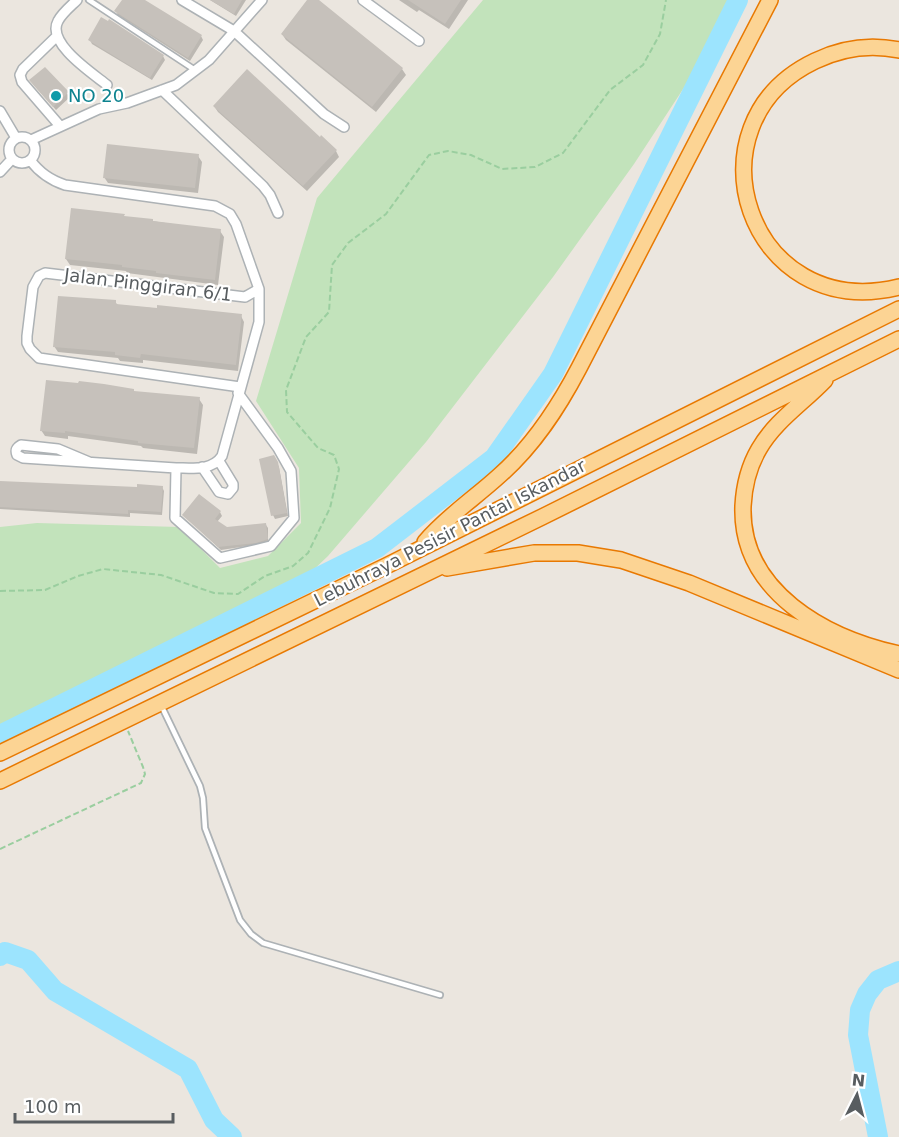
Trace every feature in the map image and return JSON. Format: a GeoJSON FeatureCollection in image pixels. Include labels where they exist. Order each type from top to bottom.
{"type":"FeatureCollection","features":[{"type":"Feature","properties":{"kind":"highway"},"geometry":{"type":"LineString","coordinates":[[419,549],[444,522],[488,486],[523,453],[552,414],[579,368],[770,0]]}},
{"type":"Feature","properties":{"kind":"highway"},"geometry":{"type":"LineString","coordinates":[[899,50],[872,46],[843,50],[795,72],[775,91],[758,116],[747,145],[744,175],[749,206],[760,234],[791,269],[817,284],[833,289],[868,292],[899,287]]}},
{"type":"Feature","properties":{"kind":"highway","name":"Lebuhraya Pesisir Pantai Iskandar"},"geometry":{"type":"LineString","coordinates":[[0,753],[419,549],[899,309]]}},
{"type":"Feature","properties":{"kind":"highway","name":"Lebuhraya Pesisir Pantai Iskandar"},"geometry":{"type":"LineString","coordinates":[[0,781],[899,339]]}},
{"type":"Feature","properties":{"kind":"highway"},"geometry":{"type":"LineString","coordinates":[[834,371],[786,417],[759,449],[746,485],[743,518],[746,535],[758,569],[769,585],[791,606],[815,622],[838,633],[899,654]]}},
{"type":"Feature","properties":{"kind":"highway"},"geometry":{"type":"LineString","coordinates":[[429,570],[534,553],[579,553],[621,560],[689,583],[899,670]]}},
{"type":"Feature","properties":{"kind":"street"},"geometry":{"type":"LineString","coordinates":[[77,0],[59,20],[57,36],[68,52],[107,85]]}},
{"type":"Feature","properties":{"kind":"street"},"geometry":{"type":"LineString","coordinates":[[182,0],[234,31],[324,114],[344,127]]}},
{"type":"Feature","properties":{"kind":"street"},"geometry":{"type":"LineString","coordinates":[[31,140],[99,109],[127,103],[176,85],[209,60],[262,0]]}},
{"type":"Feature","properties":{"kind":"street"},"geometry":{"type":"LineString","coordinates":[[363,0],[419,41]]}},
{"type":"Feature","properties":{"kind":"street"},"geometry":{"type":"LineString","coordinates":[[57,36],[23,69],[20,75],[22,82],[60,126]]}},
{"type":"Feature","properties":{"kind":"street"},"geometry":{"type":"LineString","coordinates":[[162,90],[263,186],[278,213]]}},
{"type":"Feature","properties":{"kind":"street"},"geometry":{"type":"LineString","coordinates":[[0,111],[16,138]]}},
{"type":"Feature","properties":{"kind":"street"},"geometry":{"type":"LineString","coordinates":[[24,137],[31,140],[35,150],[30,160],[23,163],[12,159],[9,147],[16,138],[24,137]]}},
{"type":"Feature","properties":{"kind":"street"},"geometry":{"type":"LineString","coordinates":[[0,172],[12,159]]}},
{"type":"Feature","properties":{"kind":"street"},"geometry":{"type":"LineString","coordinates":[[30,160],[52,181],[65,185],[215,206],[224,210],[230,214],[236,224],[259,290],[259,322],[220,458],[212,465],[176,468],[23,458],[15,452],[21,445],[58,449],[89,462]]}},
{"type":"Feature","properties":{"kind":"street","name":"Jalan Pinggiran 6/1"},"geometry":{"type":"LineString","coordinates":[[239,390],[39,358],[27,343],[33,287],[39,276],[52,273],[245,297],[259,290]]}},
{"type":"Feature","properties":{"kind":"street"},"geometry":{"type":"LineString","coordinates":[[176,468],[175,518],[220,558],[271,546],[294,518],[291,471],[239,390]]}},
{"type":"Feature","properties":{"kind":"street"},"geometry":{"type":"LineString","coordinates":[[202,467],[219,492],[228,494],[233,484],[220,458]]}},
{"type":"Feature","properties":{"kind":"lane"},"geometry":{"type":"LineString","coordinates":[[89,0],[195,70]]}},
{"type":"Feature","properties":{"kind":"lane"},"geometry":{"type":"LineString","coordinates":[[160,703],[200,786],[205,828],[240,920],[251,934],[263,943],[440,995]]}},
{"type":"Feature","properties":{"kind":"path"},"geometry":{"type":"LineString","coordinates":[[0,591],[45,590],[78,576],[103,569],[161,575],[214,593],[238,594],[265,576],[293,566],[308,553],[330,508],[339,470],[334,455],[318,448],[287,412],[286,390],[306,337],[329,312],[332,265],[348,243],[386,214],[429,155],[448,151],[471,154],[502,169],[535,166],[563,153],[610,90],[643,65],[660,34],[666,0]]}},
{"type":"Feature","properties":{"kind":"path"},"geometry":{"type":"LineString","coordinates":[[0,849],[141,783],[145,774],[143,767],[123,720]]}},
{"type":"Feature","properties":{"kind":"green space"},"geometry":{"type":"Polygon","coordinates":[[[483,0],[736,0],[723,28],[634,164],[553,277],[426,442],[328,556],[307,576],[258,604],[0,728],[0,527],[37,523],[179,527],[220,568],[268,556],[301,523],[299,468],[256,401],[317,198],[483,0]]]}},
{"type":"Feature","properties":{"kind":"building"},"geometry":{"type":"Polygon","coordinates":[[[122,0],[145,0],[202,35],[188,58],[114,11],[122,0]]]}},
{"type":"Feature","properties":{"kind":"building"},"geometry":{"type":"Polygon","coordinates":[[[210,0],[242,0],[234,14],[210,0]]]}},
{"type":"Feature","properties":{"kind":"building"},"geometry":{"type":"Polygon","coordinates":[[[307,0],[319,0],[403,68],[372,107],[281,34],[307,0]]]}},
{"type":"Feature","properties":{"kind":"building"},"geometry":{"type":"Polygon","coordinates":[[[408,0],[461,0],[445,24],[408,0]]]}},
{"type":"Feature","properties":{"kind":"building"},"geometry":{"type":"Polygon","coordinates":[[[101,17],[108,21],[109,19],[164,55],[150,78],[88,40],[101,17]]]}},
{"type":"Feature","properties":{"kind":"building"},"geometry":{"type":"Polygon","coordinates":[[[45,67],[69,92],[53,107],[29,80],[45,67]]]}},
{"type":"Feature","properties":{"kind":"building"},"geometry":{"type":"Polygon","coordinates":[[[247,69],[337,150],[303,186],[213,106],[247,69]]]}},
{"type":"Feature","properties":{"kind":"building"},"geometry":{"type":"Polygon","coordinates":[[[107,144],[199,154],[195,188],[103,178],[107,144]]]}},
{"type":"Feature","properties":{"kind":"building"},"geometry":{"type":"Polygon","coordinates":[[[71,208],[221,229],[215,280],[156,273],[156,271],[122,267],[122,265],[65,259],[71,208]]]}},
{"type":"Feature","properties":{"kind":"building"},"geometry":{"type":"Polygon","coordinates":[[[58,296],[116,300],[116,304],[157,308],[157,305],[242,314],[236,365],[141,354],[140,358],[115,355],[115,352],[53,347],[58,296]]]}},
{"type":"Feature","properties":{"kind":"building"},"geometry":{"type":"Polygon","coordinates":[[[46,380],[78,383],[79,381],[134,389],[134,391],[200,397],[194,448],[138,443],[138,441],[65,431],[65,433],[40,431],[46,380]]]}},
{"type":"Feature","properties":{"kind":"building"},"geometry":{"type":"Polygon","coordinates":[[[274,455],[278,462],[287,513],[271,516],[259,459],[274,455]]]}},
{"type":"Feature","properties":{"kind":"building"},"geometry":{"type":"Polygon","coordinates":[[[0,481],[163,486],[161,512],[128,510],[128,514],[0,507],[0,481]]]}},
{"type":"Feature","properties":{"kind":"building"},"geometry":{"type":"Polygon","coordinates":[[[199,494],[221,511],[215,519],[227,527],[266,523],[268,539],[256,543],[218,547],[182,515],[199,494]]]}},
{"type":"Feature","properties":{"kind":"waterway"},"geometry":{"type":"LineString","coordinates":[[0,735],[377,548],[494,458],[553,374],[738,0]]}},
{"type":"Feature","properties":{"kind":"waterway"},"geometry":{"type":"LineString","coordinates":[[0,956],[5,952],[28,960],[55,991],[188,1069],[214,1120],[232,1137]]}},
{"type":"Feature","properties":{"kind":"waterway"},"geometry":{"type":"LineString","coordinates":[[878,1137],[858,1035],[860,1010],[867,994],[878,980],[899,971]]}},
{"type":"Feature","properties":{"kind":"place","name":"NO 20"},"geometry":{"type":"Point","coordinates":[56,96]}}]}
